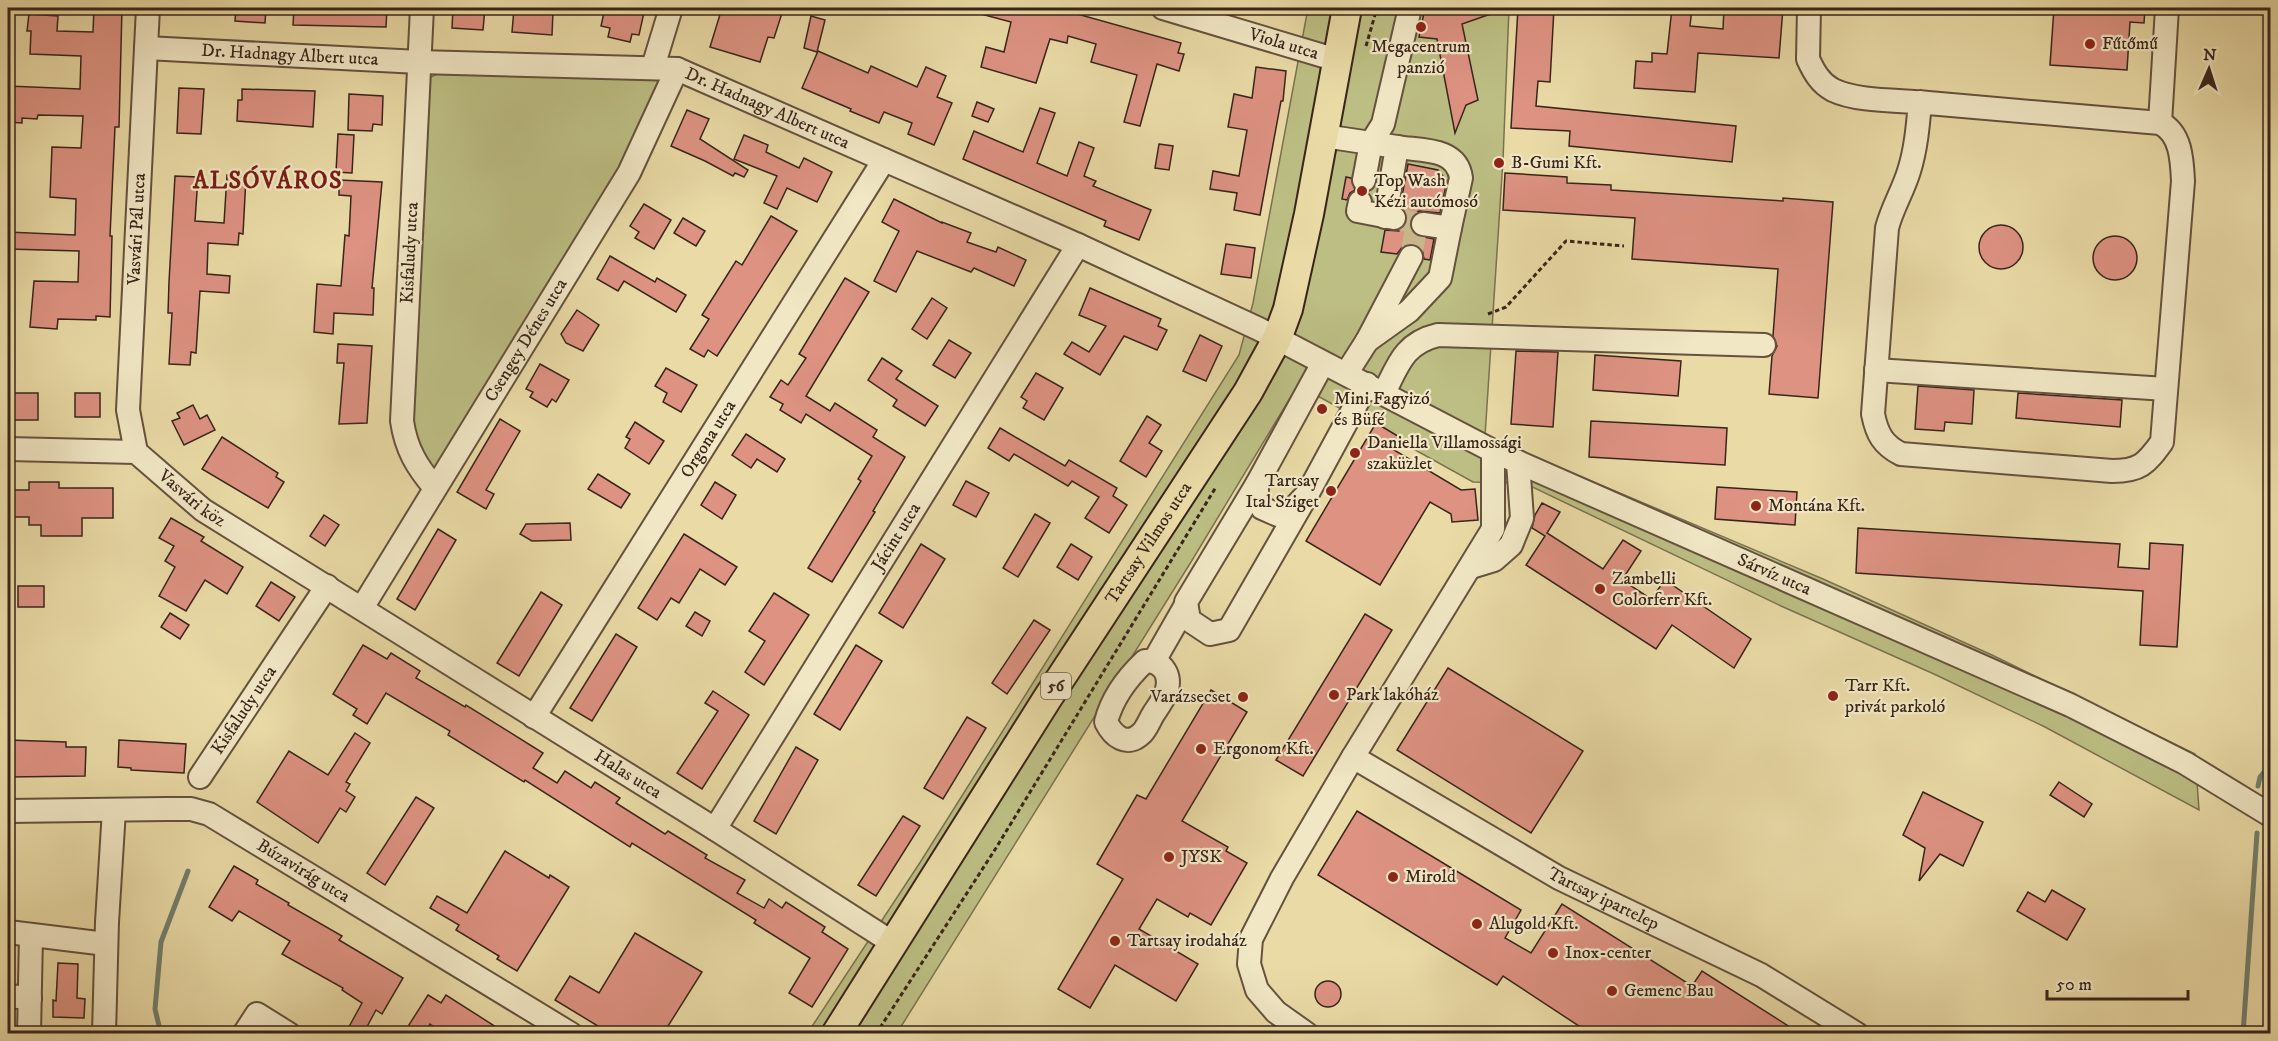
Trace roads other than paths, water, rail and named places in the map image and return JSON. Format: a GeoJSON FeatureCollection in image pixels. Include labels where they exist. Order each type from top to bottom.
{"type":"FeatureCollection","features":[{"type":"Feature","properties":{"kind":"main road","name":"Tartsay Vilmos utca"},"geometry":{"type":"LineString","coordinates":[[836,1034],[1060,679],[1248,392],[1277,339],[1288,309],[1324,136],[1347,8]]}},
{"type":"Feature","properties":{"kind":"street","name":"Vasvári Pál utca"},"geometry":{"type":"LineString","coordinates":[[136,452],[128,410],[148,8]]}},
{"type":"Feature","properties":{"kind":"street","name":"Kisfaludy utca"},"geometry":{"type":"LineString","coordinates":[[422,8],[402,421],[405,443],[424,476],[435,488]]}},
{"type":"Feature","properties":{"kind":"street"},"geometry":{"type":"LineString","coordinates":[[653,67],[670,8]]}},
{"type":"Feature","properties":{"kind":"street","name":"Viola utca"},"geometry":{"type":"LineString","coordinates":[[1163,8],[1337,60]]}},
{"type":"Feature","properties":{"kind":"street"},"geometry":{"type":"LineString","coordinates":[[1364,180],[1371,143],[1383,124],[1410,8]]}},
{"type":"Feature","properties":{"kind":"street"},"geometry":{"type":"LineString","coordinates":[[1809,8],[1808,59],[1820,81],[1834,90],[1851,96],[1920,102],[2160,123],[2168,127],[2174,135],[2182,161],[2183,181],[2162,442],[2141,467],[2129,471],[2112,471],[1901,454],[1882,441],[1876,429],[1873,414],[1887,228],[1909,173],[1914,153],[1920,102]]}},
{"type":"Feature","properties":{"kind":"street"},"geometry":{"type":"LineString","coordinates":[[2160,123],[2168,8]]}},
{"type":"Feature","properties":{"kind":"street","name":"Dr. Hadnagy Albert utca"},"geometry":{"type":"LineString","coordinates":[[146,48],[419,62],[677,69],[1078,245],[1277,339]]}},
{"type":"Feature","properties":{"kind":"street","name":"Csengey Dénes utca"},"geometry":{"type":"LineString","coordinates":[[363,608],[629,173],[677,69]]}},
{"type":"Feature","properties":{"kind":"street"},"geometry":{"type":"LineString","coordinates":[[1324,136],[1444,155],[1457,164],[1461,178],[1440,278],[1409,311],[1366,341]]}},
{"type":"Feature","properties":{"kind":"street"},"geometry":{"type":"LineString","coordinates":[[1360,202],[1358,211],[1390,217],[1397,147]]}},
{"type":"Feature","properties":{"kind":"street","name":"Orgona utca"},"geometry":{"type":"LineString","coordinates":[[534,717],[884,160]]}},
{"type":"Feature","properties":{"kind":"street"},"geometry":{"type":"LineString","coordinates":[[1423,224],[1450,228]]}},
{"type":"Feature","properties":{"kind":"street","name":"Jácint utca"},"geometry":{"type":"LineString","coordinates":[[715,829],[1078,245]]}},
{"type":"Feature","properties":{"kind":"street"},"geometry":{"type":"LineString","coordinates":[[1346,374],[1411,257]]}},
{"type":"Feature","properties":{"kind":"street"},"geometry":{"type":"LineString","coordinates":[[1186,605],[1189,620],[1210,634],[1229,630],[1308,493],[1375,388],[1402,356],[1417,343],[1438,335],[1471,335],[1764,345]]}},
{"type":"Feature","properties":{"kind":"street","name":"Sárvíz utca"},"geometry":{"type":"LineString","coordinates":[[1277,339],[1493,451],[2070,705],[2186,763],[2271,815]]}},
{"type":"Feature","properties":{"kind":"street"},"geometry":{"type":"LineString","coordinates":[[1154,661],[1186,602],[1257,484],[1323,363]]}},
{"type":"Feature","properties":{"kind":"street"},"geometry":{"type":"LineString","coordinates":[[1876,370],[2166,389]]}},
{"type":"Feature","properties":{"kind":"street"},"geometry":{"type":"LineString","coordinates":[[8,449],[136,452]]}},
{"type":"Feature","properties":{"kind":"street"},"geometry":{"type":"LineString","coordinates":[[1297,1031],[1257,990],[1251,977],[1249,964],[1251,939],[1282,878],[1353,757],[1493,529],[1493,451]]}},
{"type":"Feature","properties":{"kind":"street","name":"Vasvári köz"},"geometry":{"type":"LineString","coordinates":[[136,452],[203,510],[363,608]]}},
{"type":"Feature","properties":{"kind":"street"},"geometry":{"type":"LineString","coordinates":[[1470,567],[1494,560],[1511,545],[1522,518],[1518,462]]}},
{"type":"Feature","properties":{"kind":"street"},"geometry":{"type":"LineString","coordinates":[[1257,484],[1257,496],[1262,507],[1278,515],[1291,511],[1308,493]]}},
{"type":"Feature","properties":{"kind":"street","name":"Kisfaludy utca"},"geometry":{"type":"LineString","coordinates":[[200,777],[327,586]]}},
{"type":"Feature","properties":{"kind":"street","name":"Halas utca"},"geometry":{"type":"LineString","coordinates":[[363,608],[893,943]]}},
{"type":"Feature","properties":{"kind":"street","name":"Tartsay ipartelep"},"geometry":{"type":"LineString","coordinates":[[1353,757],[1559,878],[1761,975],[1857,1034]]}},
{"type":"Feature","properties":{"kind":"street","name":"Búzavirág utca"},"geometry":{"type":"LineString","coordinates":[[8,811],[191,809],[209,814],[571,1034]]}},
{"type":"Feature","properties":{"kind":"street"},"geometry":{"type":"LineString","coordinates":[[104,1034],[106,944],[114,810]]}},
{"type":"Feature","properties":{"kind":"street"},"geometry":{"type":"LineString","coordinates":[[8,932],[106,944]]}},
{"type":"Feature","properties":{"kind":"street"},"geometry":{"type":"LineString","coordinates":[[29,1034],[19,997],[31,935]]}},
{"type":"Feature","properties":{"kind":"street"},"geometry":{"type":"LineString","coordinates":[[244,1034],[257,1014],[289,1034]]}},
{"type":"Feature","properties":{"kind":"waterway"},"geometry":{"type":"LineString","coordinates":[[2258,786],[2260,777],[2265,771],[2270,773]]}},
{"type":"Feature","properties":{"kind":"waterway"},"geometry":{"type":"LineString","coordinates":[[2243,1034],[2257,833]]}},
{"type":"Feature","properties":{"kind":"waterway"},"geometry":{"type":"LineString","coordinates":[[161,1034],[155,1009],[161,942],[188,871]]}},
{"type":"Feature","properties":{"kind":"tunnel"},"geometry":{"type":"LineString","coordinates":[[1394,218],[1417,223],[1411,257]]}},
{"type":"Feature","properties":{"kind":"place","name":"Megacentrum panzió"},"geometry":{"type":"Point","coordinates":[1421,27]}},
{"type":"Feature","properties":{"kind":"place","name":"Fűtőmű"},"geometry":{"type":"Point","coordinates":[2090,44]}},
{"type":"Feature","properties":{"kind":"place","name":"B-Gumi Kft."},"geometry":{"type":"Point","coordinates":[1499,163]}},
{"type":"Feature","properties":{"kind":"place","name":"Top Wash Kézi autómosó"},"geometry":{"type":"Point","coordinates":[1362,191]}},
{"type":"Feature","properties":{"kind":"place","name":"Mini Fagyizó és Büfé"},"geometry":{"type":"Point","coordinates":[1322,409]}},
{"type":"Feature","properties":{"kind":"place","name":"Daniella Villamossági szaküzlet"},"geometry":{"type":"Point","coordinates":[1355,453]}},
{"type":"Feature","properties":{"kind":"place","name":"Tartsay Ital Sziget"},"geometry":{"type":"Point","coordinates":[1331,491]}},
{"type":"Feature","properties":{"kind":"place","name":"Montána Kft."},"geometry":{"type":"Point","coordinates":[1756,506]}},
{"type":"Feature","properties":{"kind":"place","name":"Zambelli Colorferr Kft."},"geometry":{"type":"Point","coordinates":[1600,589]}},
{"type":"Feature","properties":{"kind":"place","name":"Park lakóház"},"geometry":{"type":"Point","coordinates":[1334,695]}},
{"type":"Feature","properties":{"kind":"place","name":"Tarr Kft. privát parkoló"},"geometry":{"type":"Point","coordinates":[1833,696]}},
{"type":"Feature","properties":{"kind":"place","name":"Varázsecset"},"geometry":{"type":"Point","coordinates":[1243,697]}},
{"type":"Feature","properties":{"kind":"place","name":"Ergonom Kft."},"geometry":{"type":"Point","coordinates":[1201,749]}},
{"type":"Feature","properties":{"kind":"place","name":"JYSK"},"geometry":{"type":"Point","coordinates":[1169,857]}},
{"type":"Feature","properties":{"kind":"place","name":"Mirold"},"geometry":{"type":"Point","coordinates":[1393,877]}},
{"type":"Feature","properties":{"kind":"place","name":"Alugold Kft."},"geometry":{"type":"Point","coordinates":[1477,924]}},
{"type":"Feature","properties":{"kind":"place","name":"Tartsay irodaház"},"geometry":{"type":"Point","coordinates":[1115,941]}},
{"type":"Feature","properties":{"kind":"place","name":"Inox-center"},"geometry":{"type":"Point","coordinates":[1553,953]}},
{"type":"Feature","properties":{"kind":"place","name":"Gemenc Bau"},"geometry":{"type":"Point","coordinates":[1612,991]}},
{"type":"Feature","properties":{"kind":"district","name":"ALSÓVÁROS"},"geometry":{"type":"Point","coordinates":[268,181]}}]}
